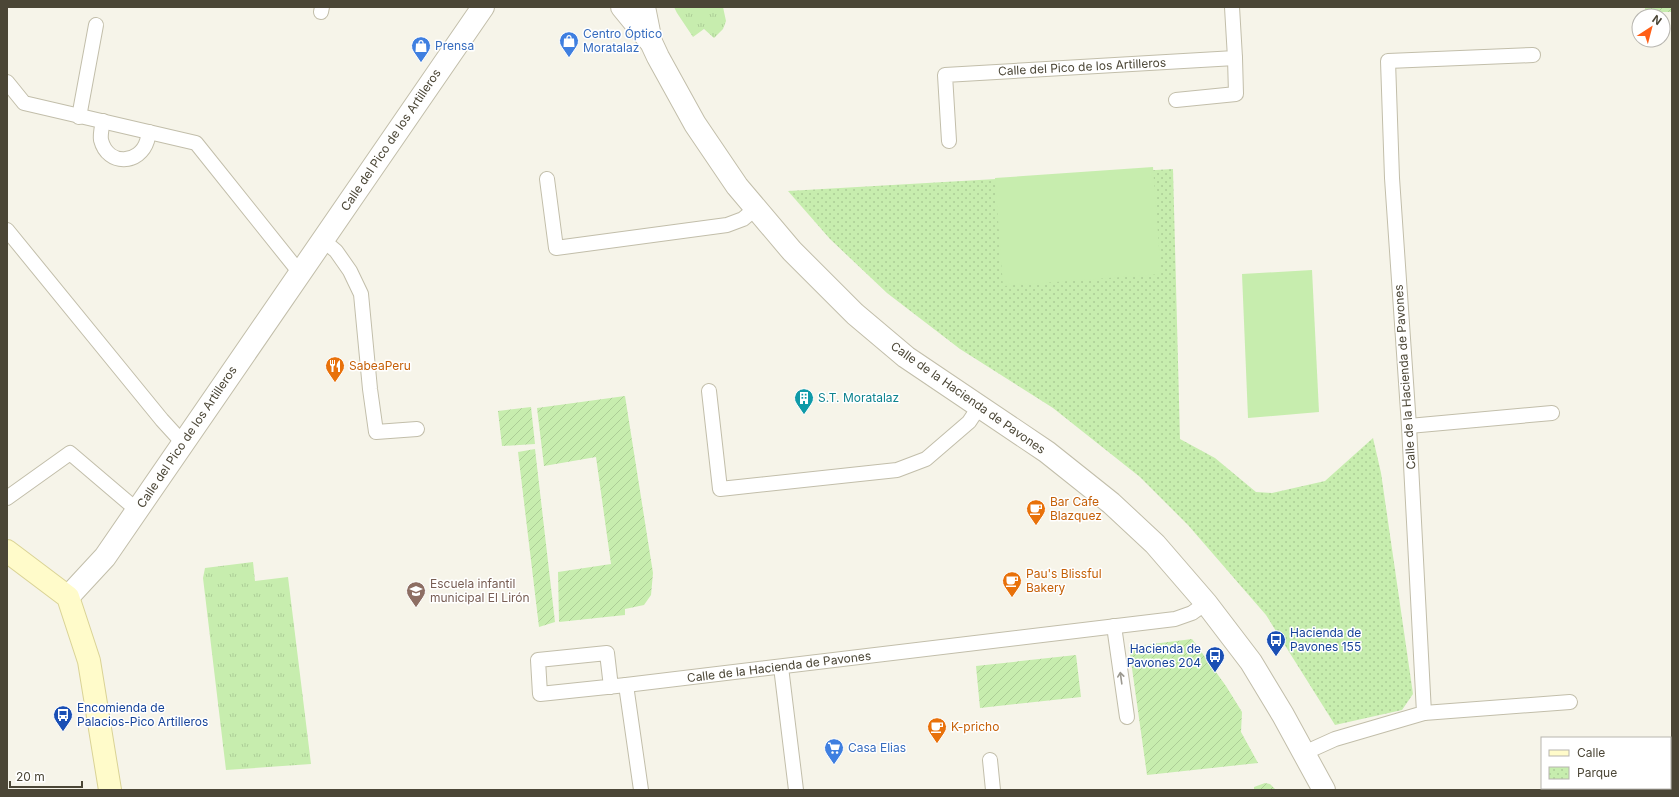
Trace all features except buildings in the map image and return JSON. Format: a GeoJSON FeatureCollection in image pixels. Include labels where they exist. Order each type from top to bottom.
{"type":"FeatureCollection","features":[{"type":"Feature","properties":{"kind":"street","name":"Calle del Pico de los Artilleros"},"geometry":{"type":"LineString","coordinates":[[68,597],[105,557],[482,7]]}},
{"type":"Feature","properties":{"kind":"street","name":"Calle de la Hacienda de Pavones"},"geometry":{"type":"LineString","coordinates":[[622,7],[651,42]]}},
{"type":"Feature","properties":{"kind":"street","name":"Calle de la Hacienda de Pavones"},"geometry":{"type":"LineString","coordinates":[[644,7],[651,42],[658,57],[695,124],[737,186],[755,209],[792,251],[855,314],[906,357],[1046,452],[1111,503],[1155,544],[1206,603],[1251,662],[1283,715],[1324,790]]}},
{"type":"Feature","properties":{"kind":"street"},"geometry":{"type":"LineString","coordinates":[[7,551],[68,597],[90,661],[110,790]]}},
{"type":"Feature","properties":{"kind":"lane"},"geometry":{"type":"LineString","coordinates":[[1176,100],[1236,94],[1232,7]]}},
{"type":"Feature","properties":{"kind":"lane"},"geometry":{"type":"LineString","coordinates":[[79,117],[96,25]]}},
{"type":"Feature","properties":{"kind":"lane","name":"Calle de la Hacienda de Pavones"},"geometry":{"type":"LineString","coordinates":[[1424,713],[1392,178],[1388,61],[1533,55]]}},
{"type":"Feature","properties":{"kind":"lane","name":"Calle del Pico de los Artilleros"},"geometry":{"type":"LineString","coordinates":[[949,141],[945,75],[1235,58]]}},
{"type":"Feature","properties":{"kind":"lane"},"geometry":{"type":"LineString","coordinates":[[7,82],[24,103],[196,143],[300,273]]}},
{"type":"Feature","properties":{"kind":"lane"},"geometry":{"type":"LineString","coordinates":[[103,121],[101,139],[111,156],[119,160],[130,158],[142,150],[147,142],[149,132]]}},
{"type":"Feature","properties":{"kind":"lane"},"geometry":{"type":"LineString","coordinates":[[547,179],[556,248],[728,226],[743,219],[755,209]]}},
{"type":"Feature","properties":{"kind":"lane"},"geometry":{"type":"LineString","coordinates":[[7,230],[157,414],[183,443]]}},
{"type":"Feature","properties":{"kind":"lane"},"geometry":{"type":"LineString","coordinates":[[323,240],[336,251],[350,271],[361,294],[370,389],[376,432],[417,429]]}},
{"type":"Feature","properties":{"kind":"lane"},"geometry":{"type":"LineString","coordinates":[[709,391],[720,489],[897,470],[926,459],[969,422],[979,407]]}},
{"type":"Feature","properties":{"kind":"lane"},"geometry":{"type":"LineString","coordinates":[[1408,426],[1552,413]]}},
{"type":"Feature","properties":{"kind":"lane"},"geometry":{"type":"LineString","coordinates":[[7,498],[70,453],[137,510]]}},
{"type":"Feature","properties":{"kind":"lane","name":"Calle de la Hacienda de Pavones"},"geometry":{"type":"LineString","coordinates":[[611,687],[608,653],[538,660],[540,694],[611,687],[1175,619],[1192,612],[1206,603]]}},
{"type":"Feature","properties":{"kind":"lane"},"geometry":{"type":"LineString","coordinates":[[1114,626],[1127,717]]}},
{"type":"Feature","properties":{"kind":"lane"},"geometry":{"type":"LineString","coordinates":[[781,666],[796,790]]}},
{"type":"Feature","properties":{"kind":"lane"},"geometry":{"type":"LineString","coordinates":[[626,685],[641,790]]}},
{"type":"Feature","properties":{"kind":"lane"},"geometry":{"type":"LineString","coordinates":[[1304,754],[1335,739],[1424,713],[1570,702]]}},
{"type":"Feature","properties":{"kind":"lane"},"geometry":{"type":"LineString","coordinates":[[990,760],[993,790]]}},
{"type":"Feature","properties":{"kind":"green space"},"geometry":{"type":"Polygon","coordinates":[[[674,7],[723,7],[726,21],[723,29],[714,38],[704,29],[693,37],[674,7]]]}},
{"type":"Feature","properties":{"kind":"green space"},"geometry":{"type":"Polygon","coordinates":[[[1672,7],[1672,12],[1671,8],[1645,8],[1672,7]]]}},
{"type":"Feature","properties":{"kind":"green space"},"geometry":{"type":"Polygon","coordinates":[[[1153,167],[1161,274],[1003,286],[995,178],[1153,167]]]}},
{"type":"Feature","properties":{"kind":"green space"},"geometry":{"type":"Polygon","coordinates":[[[1173,169],[1180,439],[1215,458],[1256,492],[1272,493],[1325,481],[1373,438],[1381,473],[1413,694],[1402,710],[1335,725],[1266,615],[1188,525],[1140,477],[1053,408],[960,349],[887,293],[830,239],[788,191],[1173,169]]]}},
{"type":"Feature","properties":{"kind":"green space"},"geometry":{"type":"Polygon","coordinates":[[[1312,270],[1319,412],[1248,418],[1242,274],[1312,270]]]}},
{"type":"Feature","properties":{"kind":"green space"},"geometry":{"type":"Polygon","coordinates":[[[625,396],[653,573],[651,595],[644,605],[625,609],[625,615],[559,622],[558,572],[611,564],[596,457],[544,466],[537,408],[625,396]]]}},
{"type":"Feature","properties":{"kind":"green space"},"geometry":{"type":"Polygon","coordinates":[[[531,407],[535,444],[502,446],[498,411],[531,407]]]}},
{"type":"Feature","properties":{"kind":"green space"},"geometry":{"type":"Polygon","coordinates":[[[535,449],[555,622],[539,627],[518,452],[535,449]]]}},
{"type":"Feature","properties":{"kind":"green space"},"geometry":{"type":"Polygon","coordinates":[[[253,562],[255,581],[288,577],[311,764],[226,770],[203,578],[205,568],[253,562]]]}},
{"type":"Feature","properties":{"kind":"green space"},"geometry":{"type":"Polygon","coordinates":[[[1192,639],[1226,686],[1242,712],[1241,732],[1258,763],[1147,775],[1129,647],[1192,639]]]}},
{"type":"Feature","properties":{"kind":"green space"},"geometry":{"type":"Polygon","coordinates":[[[1076,655],[1081,697],[980,708],[976,666],[1076,655]]]}},
{"type":"Feature","properties":{"kind":"green space"},"geometry":{"type":"Polygon","coordinates":[[[1265,783],[1270,784],[1276,790],[1254,789],[1254,787],[1265,783]]]}},
{"type":"Feature","properties":{"kind":"place","name":"Centro Óptico Moratalaz"},"geometry":{"type":"Point","coordinates":[569,58]}},
{"type":"Feature","properties":{"kind":"place","name":"Prensa"},"geometry":{"type":"Point","coordinates":[421,63]}},
{"type":"Feature","properties":{"kind":"place","name":"SabeaPeru"},"geometry":{"type":"Point","coordinates":[335,383]}},
{"type":"Feature","properties":{"kind":"place","name":"S.T. Moratalaz"},"geometry":{"type":"Point","coordinates":[804,415]}},
{"type":"Feature","properties":{"kind":"place","name":"Bar Cafe Blazquez"},"geometry":{"type":"Point","coordinates":[1036,526]}},
{"type":"Feature","properties":{"kind":"place","name":"Pau's Blissful Bakery"},"geometry":{"type":"Point","coordinates":[1012,598]}},
{"type":"Feature","properties":{"kind":"place","name":"Escuela infantil municipal El Lirón"},"geometry":{"type":"Point","coordinates":[416,608]}},
{"type":"Feature","properties":{"kind":"place","name":"Hacienda de Pavones 155"},"geometry":{"type":"Point","coordinates":[1276,657]}},
{"type":"Feature","properties":{"kind":"place","name":"Hacienda de Pavones 204"},"geometry":{"type":"Point","coordinates":[1215,673]}},
{"type":"Feature","properties":{"kind":"place","name":"Encomienda de Palacios-Pico Artilleros"},"geometry":{"type":"Point","coordinates":[63,732]}},
{"type":"Feature","properties":{"kind":"place","name":"K-pricho"},"geometry":{"type":"Point","coordinates":[937,744]}},
{"type":"Feature","properties":{"kind":"place","name":"Casa Elias"},"geometry":{"type":"Point","coordinates":[834,765]}}]}
